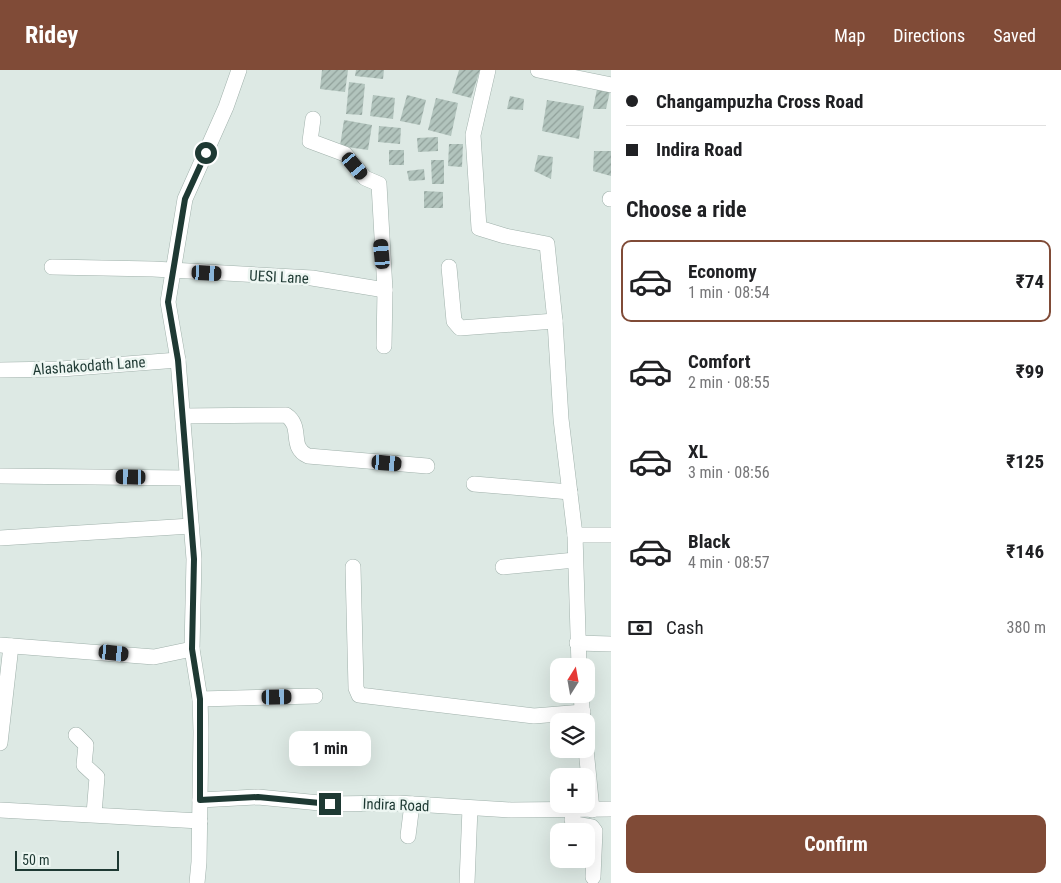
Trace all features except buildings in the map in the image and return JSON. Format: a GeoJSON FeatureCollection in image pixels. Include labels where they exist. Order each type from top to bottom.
{"type":"FeatureCollection","features":[{"type":"Feature","properties":{"kind":"street"},"geometry":{"type":"LineString","coordinates":[[197,883],[200,821],[200,699],[192,649],[194,559],[178,360],[168,302],[185,199],[226,107],[239,70]]}},
{"type":"Feature","properties":{"kind":"street"},"geometry":{"type":"LineString","coordinates":[[488,70],[473,135],[479,228],[505,236],[547,244],[555,321],[561,419],[574,535],[578,658]]}},
{"type":"Feature","properties":{"kind":"street"},"geometry":{"type":"LineString","coordinates":[[538,70],[611,85]]}},
{"type":"Feature","properties":{"kind":"street"},"geometry":{"type":"LineString","coordinates":[[313,119],[310,141],[345,154],[365,178],[379,184],[385,290],[384,346]]}},
{"type":"Feature","properties":{"kind":"street","name":"UESI Lane"},"geometry":{"type":"LineString","coordinates":[[52,267],[312,278],[385,290]]}},
{"type":"Feature","properties":{"kind":"street"},"geometry":{"type":"LineString","coordinates":[[449,267],[454,321],[460,328],[555,321]]}},
{"type":"Feature","properties":{"kind":"street","name":"Alashakodath Lane"},"geometry":{"type":"LineString","coordinates":[[0,370],[61,369],[178,360]]}},
{"type":"Feature","properties":{"kind":"street"},"geometry":{"type":"LineString","coordinates":[[183,416],[286,415],[295,424],[298,449],[301,453],[308,456],[427,466]]}},
{"type":"Feature","properties":{"kind":"street"},"geometry":{"type":"LineString","coordinates":[[0,476],[187,478]]}},
{"type":"Feature","properties":{"kind":"street"},"geometry":{"type":"LineString","coordinates":[[474,484],[570,492]]}},
{"type":"Feature","properties":{"kind":"street"},"geometry":{"type":"LineString","coordinates":[[0,538],[191,526]]}},
{"type":"Feature","properties":{"kind":"street"},"geometry":{"type":"LineString","coordinates":[[574,535],[611,534]]}},
{"type":"Feature","properties":{"kind":"street"},"geometry":{"type":"LineString","coordinates":[[503,566],[575,560]]}},
{"type":"Feature","properties":{"kind":"street"},"geometry":{"type":"LineString","coordinates":[[353,567],[356,688],[359,695],[534,716],[550,715]]}},
{"type":"Feature","properties":{"kind":"street"},"geometry":{"type":"LineString","coordinates":[[577,643],[611,644]]}},
{"type":"Feature","properties":{"kind":"street"},"geometry":{"type":"LineString","coordinates":[[0,743],[6,646],[154,658],[192,649]]}},
{"type":"Feature","properties":{"kind":"street"},"geometry":{"type":"LineString","coordinates":[[200,699],[315,696]]}},
{"type":"Feature","properties":{"kind":"street"},"geometry":{"type":"LineString","coordinates":[[76,735],[86,745],[84,765],[97,777],[94,814]]}},
{"type":"Feature","properties":{"kind":"street","name":"Indira Road"},"geometry":{"type":"LineString","coordinates":[[200,800],[258,797],[330,804],[412,804],[511,810],[550,810]]}},
{"type":"Feature","properties":{"kind":"street"},"geometry":{"type":"LineString","coordinates":[[408,836],[412,804]]}},
{"type":"Feature","properties":{"kind":"street"},"geometry":{"type":"LineString","coordinates":[[467,883],[470,808]]}},
{"type":"Feature","properties":{"kind":"street","name":"Indira Road"},"geometry":{"type":"LineString","coordinates":[[595,810],[611,809]]}},
{"type":"Feature","properties":{"kind":"street"},"geometry":{"type":"LineString","coordinates":[[0,810],[200,821]]}},
{"type":"Feature","properties":{"kind":"street"},"geometry":{"type":"LineString","coordinates":[[573,813],[572,820],[575,824],[592,827],[595,831],[593,877]]}},
{"type":"Feature","properties":{"kind":"route"},"geometry":{"type":"LineString","coordinates":[[206,153],[185,199],[168,302],[178,360],[194,559],[192,649],[200,699],[200,800],[258,797],[330,804]]}}]}
